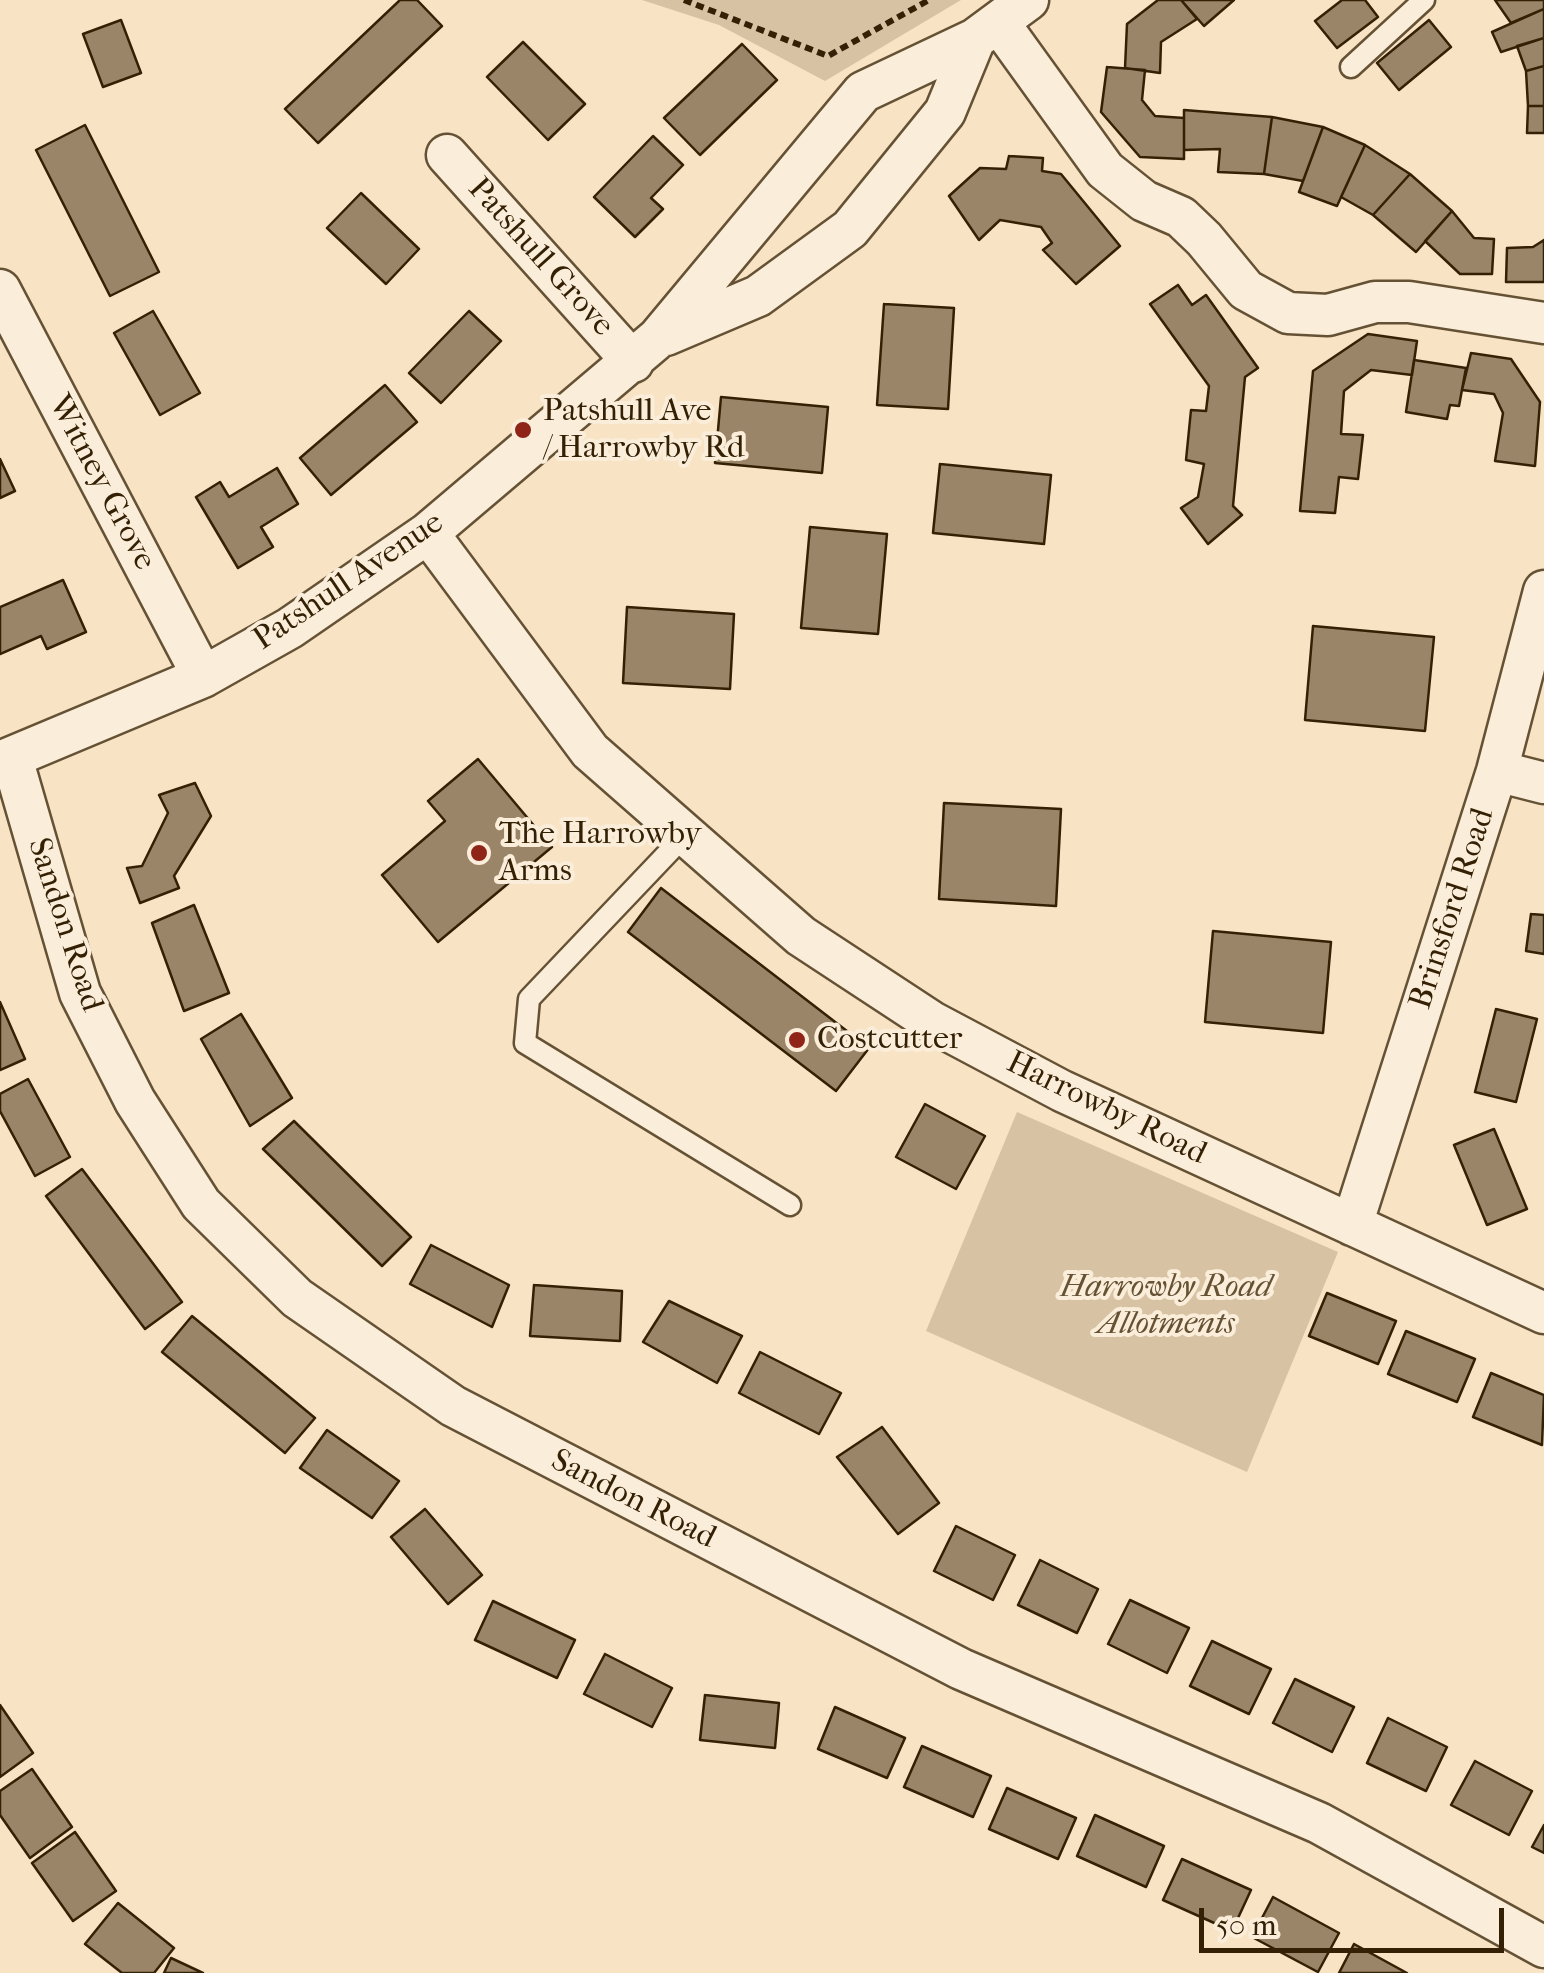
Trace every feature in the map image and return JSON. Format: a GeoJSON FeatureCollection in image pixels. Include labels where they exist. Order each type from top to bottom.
{"type":"FeatureCollection","features":[{"type":"Feature","properties":{"kind":"street"},"geometry":{"type":"LineString","coordinates":[[1001,21],[1106,170],[1144,201],[1181,217],[1246,290],[1288,313],[1328,315],[1375,302],[1409,302],[1544,323]]}},
{"type":"Feature","properties":{"kind":"street","name":"Patshull Avenue"},"geometry":{"type":"LineString","coordinates":[[646,350],[758,296],[850,229],[945,112],[1001,21]]}},
{"type":"Feature","properties":{"kind":"street","name":"Patshull Avenue"},"geometry":{"type":"LineString","coordinates":[[6,760],[203,676],[290,628],[428,532],[646,350],[863,92],[1001,21]]}},
{"type":"Feature","properties":{"kind":"street","name":"Patshull Grove"},"geometry":{"type":"LineString","coordinates":[[448,154],[646,350]]}},
{"type":"Feature","properties":{"kind":"street","name":"Witney Grove"},"geometry":{"type":"LineString","coordinates":[[0,290],[203,676]]}},
{"type":"Feature","properties":{"kind":"street","name":"Harrowby Road"},"geometry":{"type":"LineString","coordinates":[[428,532],[590,751],[801,936],[932,1022],[1062,1091],[1544,1313]]}},
{"type":"Feature","properties":{"kind":"street","name":"Brinsford Road"},"geometry":{"type":"LineString","coordinates":[[1352,1225],[1497,772],[1544,590]]}},
{"type":"Feature","properties":{"kind":"street","name":"Sandon Road"},"geometry":{"type":"LineString","coordinates":[[6,760],[80,992],[135,1101],[201,1204],[296,1298],[453,1406],[960,1670],[1319,1823],[1544,1948]]}},
{"type":"Feature","properties":{"kind":"street"},"geometry":{"type":"LineString","coordinates":[[1497,772],[1544,783]]}},
{"type":"Feature","properties":{"kind":"lane"},"geometry":{"type":"LineString","coordinates":[[1351,67],[1424,0]]}},
{"type":"Feature","properties":{"kind":"lane"},"geometry":{"type":"LineString","coordinates":[[685,835],[528,999],[525,1043],[790,1206]]}},
{"type":"Feature","properties":{"kind":"path"},"geometry":{"type":"LineString","coordinates":[[684,0],[828,56],[929,0]]}},
{"type":"Feature","properties":{"kind":"green space"},"geometry":{"type":"Polygon","coordinates":[[[642,0],[961,0],[825,81],[719,25],[642,0]]]}},
{"type":"Feature","properties":{"kind":"green space","name":"Harrowby Road Allotments"},"geometry":{"type":"Polygon","coordinates":[[[1017,1112],[1338,1252],[1247,1472],[926,1331],[1017,1112]]]}},
{"type":"Feature","properties":{"kind":"building"},"geometry":{"type":"Polygon","coordinates":[[[400,0],[417,0],[442,26],[318,143],[285,109],[400,0]]]}},
{"type":"Feature","properties":{"kind":"building"},"geometry":{"type":"Polygon","coordinates":[[[1158,0],[1181,0],[1197,19],[1161,42],[1160,73],[1125,68],[1127,24],[1158,0]]]}},
{"type":"Feature","properties":{"kind":"building"},"geometry":{"type":"Polygon","coordinates":[[[1181,0],[1234,0],[1204,26],[1181,0]]]}},
{"type":"Feature","properties":{"kind":"building"},"geometry":{"type":"Polygon","coordinates":[[[1342,0],[1365,0],[1378,17],[1337,48],[1315,21],[1342,0]]]}},
{"type":"Feature","properties":{"kind":"building"},"geometry":{"type":"Polygon","coordinates":[[[1495,0],[1544,0],[1544,9],[1511,23],[1495,0]]]}},
{"type":"Feature","properties":{"kind":"building"},"geometry":{"type":"Polygon","coordinates":[[[1544,9],[1544,38],[1501,52],[1492,32],[1544,9]]]}},
{"type":"Feature","properties":{"kind":"building"},"geometry":{"type":"Polygon","coordinates":[[[121,20],[141,73],[103,87],[83,34],[121,20]]]}},
{"type":"Feature","properties":{"kind":"building"},"geometry":{"type":"Polygon","coordinates":[[[1429,20],[1451,47],[1399,90],[1377,63],[1429,20]]]}},
{"type":"Feature","properties":{"kind":"building"},"geometry":{"type":"Polygon","coordinates":[[[1544,38],[1544,66],[1526,71],[1517,46],[1544,38]]]}},
{"type":"Feature","properties":{"kind":"building"},"geometry":{"type":"Polygon","coordinates":[[[523,42],[585,104],[548,140],[487,77],[523,42]]]}},
{"type":"Feature","properties":{"kind":"building"},"geometry":{"type":"Polygon","coordinates":[[[742,44],[777,80],[700,155],[664,118],[742,44]]]}},
{"type":"Feature","properties":{"kind":"building"},"geometry":{"type":"Polygon","coordinates":[[[1544,66],[1544,106],[1528,106],[1526,71],[1544,66]]]}},
{"type":"Feature","properties":{"kind":"building"},"geometry":{"type":"Polygon","coordinates":[[[1107,67],[1145,70],[1142,100],[1155,116],[1184,118],[1184,159],[1140,157],[1101,112],[1107,67]]]}},
{"type":"Feature","properties":{"kind":"building"},"geometry":{"type":"Polygon","coordinates":[[[1528,106],[1544,106],[1544,133],[1527,133],[1528,106]]]}},
{"type":"Feature","properties":{"kind":"building"},"geometry":{"type":"Polygon","coordinates":[[[1184,110],[1272,117],[1264,174],[1218,172],[1220,149],[1184,150],[1184,110]]]}},
{"type":"Feature","properties":{"kind":"building"},"geometry":{"type":"Polygon","coordinates":[[[1272,117],[1323,127],[1303,181],[1264,174],[1272,117]]]}},
{"type":"Feature","properties":{"kind":"building"},"geometry":{"type":"Polygon","coordinates":[[[85,125],[159,272],[110,296],[36,150],[85,125]]]}},
{"type":"Feature","properties":{"kind":"building"},"geometry":{"type":"Polygon","coordinates":[[[1323,127],[1365,145],[1337,206],[1299,192],[1323,127]]]}},
{"type":"Feature","properties":{"kind":"building"},"geometry":{"type":"Polygon","coordinates":[[[653,136],[683,165],[651,198],[663,209],[635,237],[594,197],[653,136]]]}},
{"type":"Feature","properties":{"kind":"building"},"geometry":{"type":"Polygon","coordinates":[[[1365,145],[1410,174],[1373,215],[1341,197],[1365,145]]]}},
{"type":"Feature","properties":{"kind":"building"},"geometry":{"type":"Polygon","coordinates":[[[1009,156],[1043,158],[1042,171],[1061,174],[1120,246],[1076,284],[1043,250],[1052,243],[1041,227],[1000,220],[979,240],[949,196],[980,168],[1006,169],[1009,156]]]}},
{"type":"Feature","properties":{"kind":"building"},"geometry":{"type":"Polygon","coordinates":[[[1410,174],[1452,211],[1416,252],[1373,215],[1410,174]]]}},
{"type":"Feature","properties":{"kind":"building"},"geometry":{"type":"Polygon","coordinates":[[[361,193],[419,249],[386,284],[327,228],[361,193]]]}},
{"type":"Feature","properties":{"kind":"building"},"geometry":{"type":"Polygon","coordinates":[[[1452,211],[1474,238],[1494,239],[1492,274],[1460,274],[1425,241],[1452,211]]]}},
{"type":"Feature","properties":{"kind":"building"},"geometry":{"type":"Polygon","coordinates":[[[1544,240],[1544,282],[1506,282],[1507,248],[1533,247],[1544,240]]]}},
{"type":"Feature","properties":{"kind":"building"},"geometry":{"type":"Polygon","coordinates":[[[1178,285],[1192,305],[1206,295],[1258,368],[1245,377],[1233,506],[1242,515],[1208,544],[1181,508],[1198,497],[1204,464],[1186,460],[1191,410],[1206,411],[1209,386],[1150,304],[1178,285]]]}},
{"type":"Feature","properties":{"kind":"building"},"geometry":{"type":"Polygon","coordinates":[[[884,304],[954,308],[948,409],[877,405],[884,304]]]}},
{"type":"Feature","properties":{"kind":"building"},"geometry":{"type":"Polygon","coordinates":[[[153,311],[200,393],[160,415],[114,333],[153,311]]]}},
{"type":"Feature","properties":{"kind":"building"},"geometry":{"type":"Polygon","coordinates":[[[469,311],[501,341],[441,403],[409,373],[469,311]]]}},
{"type":"Feature","properties":{"kind":"building"},"geometry":{"type":"Polygon","coordinates":[[[1368,334],[1417,341],[1412,375],[1371,370],[1344,391],[1341,434],[1363,435],[1358,479],[1339,477],[1335,513],[1300,511],[1313,371],[1368,334]]]}},
{"type":"Feature","properties":{"kind":"building"},"geometry":{"type":"Polygon","coordinates":[[[1471,353],[1511,359],[1540,402],[1535,466],[1495,461],[1503,413],[1494,394],[1462,390],[1471,353]]]}},
{"type":"Feature","properties":{"kind":"building"},"geometry":{"type":"Polygon","coordinates":[[[1414,360],[1466,368],[1459,406],[1450,405],[1447,419],[1406,412],[1414,360]]]}},
{"type":"Feature","properties":{"kind":"building"},"geometry":{"type":"Polygon","coordinates":[[[385,385],[417,422],[331,495],[300,458],[385,385]]]}},
{"type":"Feature","properties":{"kind":"building"},"geometry":{"type":"Polygon","coordinates":[[[721,397],[828,407],[822,473],[715,463],[721,397]]]}},
{"type":"Feature","properties":{"kind":"building"},"geometry":{"type":"Polygon","coordinates":[[[0,459],[15,491],[0,498],[0,459]]]}},
{"type":"Feature","properties":{"kind":"building"},"geometry":{"type":"Polygon","coordinates":[[[940,464],[1051,475],[1044,544],[933,533],[940,464]]]}},
{"type":"Feature","properties":{"kind":"building"},"geometry":{"type":"Polygon","coordinates":[[[277,468],[298,504],[261,527],[273,547],[238,568],[196,497],[220,482],[229,497],[277,468]]]}},
{"type":"Feature","properties":{"kind":"building"},"geometry":{"type":"Polygon","coordinates":[[[810,527],[887,534],[878,634],[801,628],[810,527]]]}},
{"type":"Feature","properties":{"kind":"building"},"geometry":{"type":"Polygon","coordinates":[[[63,580],[86,632],[47,649],[41,636],[0,654],[0,607],[63,580]]]}},
{"type":"Feature","properties":{"kind":"building"},"geometry":{"type":"Polygon","coordinates":[[[627,607],[734,614],[730,689],[623,683],[627,607]]]}},
{"type":"Feature","properties":{"kind":"building"},"geometry":{"type":"Polygon","coordinates":[[[1313,626],[1434,637],[1425,731],[1305,720],[1313,626]]]}},
{"type":"Feature","properties":{"kind":"building"},"geometry":{"type":"Polygon","coordinates":[[[478,759],[552,847],[438,942],[382,875],[445,821],[428,801],[478,759]]]}},
{"type":"Feature","properties":{"kind":"building"},"geometry":{"type":"Polygon","coordinates":[[[195,783],[211,816],[174,876],[179,888],[140,903],[127,868],[142,866],[168,813],[159,795],[195,783]]]}},
{"type":"Feature","properties":{"kind":"building"},"geometry":{"type":"Polygon","coordinates":[[[944,803],[1061,809],[1056,906],[939,899],[944,803]]]}},
{"type":"Feature","properties":{"kind":"building"},"geometry":{"type":"Polygon","coordinates":[[[661,888],[869,1048],[836,1091],[628,932],[661,888]]]}},
{"type":"Feature","properties":{"kind":"building"},"geometry":{"type":"Polygon","coordinates":[[[194,905],[229,993],[184,1011],[152,923],[194,905]]]}},
{"type":"Feature","properties":{"kind":"building"},"geometry":{"type":"Polygon","coordinates":[[[1531,914],[1544,915],[1544,954],[1526,951],[1531,914]]]}},
{"type":"Feature","properties":{"kind":"building"},"geometry":{"type":"Polygon","coordinates":[[[1213,931],[1331,942],[1323,1033],[1205,1022],[1213,931]]]}},
{"type":"Feature","properties":{"kind":"building"},"geometry":{"type":"Polygon","coordinates":[[[0,1002],[25,1059],[0,1070],[0,1002]]]}},
{"type":"Feature","properties":{"kind":"building"},"geometry":{"type":"Polygon","coordinates":[[[1496,1009],[1537,1019],[1516,1102],[1475,1092],[1496,1009]]]}},
{"type":"Feature","properties":{"kind":"building"},"geometry":{"type":"Polygon","coordinates":[[[241,1014],[292,1098],[250,1126],[201,1039],[241,1014]]]}},
{"type":"Feature","properties":{"kind":"building"},"geometry":{"type":"Polygon","coordinates":[[[28,1079],[70,1157],[35,1176],[0,1111],[0,1094],[28,1079]]]}},
{"type":"Feature","properties":{"kind":"building"},"geometry":{"type":"Polygon","coordinates":[[[925,1104],[985,1136],[956,1189],[896,1157],[925,1104]]]}},
{"type":"Feature","properties":{"kind":"building"},"geometry":{"type":"Polygon","coordinates":[[[294,1121],[411,1237],[382,1266],[263,1149],[294,1121]]]}},
{"type":"Feature","properties":{"kind":"building"},"geometry":{"type":"Polygon","coordinates":[[[1494,1129],[1527,1209],[1487,1225],[1454,1145],[1494,1129]]]}},
{"type":"Feature","properties":{"kind":"building"},"geometry":{"type":"Polygon","coordinates":[[[82,1169],[182,1302],[145,1329],[46,1196],[82,1169]]]}},
{"type":"Feature","properties":{"kind":"building"},"geometry":{"type":"Polygon","coordinates":[[[431,1245],[509,1285],[492,1327],[410,1284],[431,1245]]]}},
{"type":"Feature","properties":{"kind":"building"},"geometry":{"type":"Polygon","coordinates":[[[534,1285],[622,1291],[620,1341],[530,1336],[534,1285]]]}},
{"type":"Feature","properties":{"kind":"building"},"geometry":{"type":"Polygon","coordinates":[[[1327,1293],[1396,1321],[1378,1364],[1309,1336],[1327,1293]]]}},
{"type":"Feature","properties":{"kind":"building"},"geometry":{"type":"Polygon","coordinates":[[[669,1301],[742,1336],[717,1383],[643,1342],[669,1301]]]}},
{"type":"Feature","properties":{"kind":"building"},"geometry":{"type":"Polygon","coordinates":[[[192,1316],[315,1418],[285,1453],[162,1352],[192,1316]]]}},
{"type":"Feature","properties":{"kind":"building"},"geometry":{"type":"Polygon","coordinates":[[[1406,1331],[1475,1359],[1457,1402],[1388,1374],[1406,1331]]]}},
{"type":"Feature","properties":{"kind":"building"},"geometry":{"type":"Polygon","coordinates":[[[760,1352],[841,1393],[819,1434],[739,1393],[760,1352]]]}},
{"type":"Feature","properties":{"kind":"building"},"geometry":{"type":"Polygon","coordinates":[[[1491,1373],[1544,1395],[1542,1445],[1473,1417],[1491,1373]]]}},
{"type":"Feature","properties":{"kind":"building"},"geometry":{"type":"Polygon","coordinates":[[[882,1427],[939,1503],[898,1534],[837,1457],[882,1427]]]}},
{"type":"Feature","properties":{"kind":"building"},"geometry":{"type":"Polygon","coordinates":[[[327,1430],[399,1481],[372,1518],[300,1468],[327,1430]]]}},
{"type":"Feature","properties":{"kind":"building"},"geometry":{"type":"Polygon","coordinates":[[[425,1509],[482,1575],[448,1604],[391,1537],[425,1509]]]}},
{"type":"Feature","properties":{"kind":"building"},"geometry":{"type":"Polygon","coordinates":[[[956,1526],[1015,1555],[993,1600],[934,1571],[956,1526]]]}},
{"type":"Feature","properties":{"kind":"building"},"geometry":{"type":"Polygon","coordinates":[[[1040,1560],[1098,1589],[1077,1633],[1018,1605],[1040,1560]]]}},
{"type":"Feature","properties":{"kind":"building"},"geometry":{"type":"Polygon","coordinates":[[[1130,1600],[1189,1628],[1167,1673],[1108,1644],[1130,1600]]]}},
{"type":"Feature","properties":{"kind":"building"},"geometry":{"type":"Polygon","coordinates":[[[493,1601],[575,1640],[557,1678],[475,1640],[493,1601]]]}},
{"type":"Feature","properties":{"kind":"building"},"geometry":{"type":"Polygon","coordinates":[[[1212,1641],[1271,1669],[1249,1714],[1190,1686],[1212,1641]]]}},
{"type":"Feature","properties":{"kind":"building"},"geometry":{"type":"Polygon","coordinates":[[[605,1654],[672,1688],[652,1727],[584,1694],[605,1654]]]}},
{"type":"Feature","properties":{"kind":"building"},"geometry":{"type":"Polygon","coordinates":[[[1295,1679],[1354,1707],[1332,1752],[1273,1723],[1295,1679]]]}},
{"type":"Feature","properties":{"kind":"building"},"geometry":{"type":"Polygon","coordinates":[[[705,1695],[779,1703],[775,1748],[700,1740],[705,1695]]]}},
{"type":"Feature","properties":{"kind":"building"},"geometry":{"type":"Polygon","coordinates":[[[0,1705],[33,1753],[0,1777],[0,1705]]]}},
{"type":"Feature","properties":{"kind":"building"},"geometry":{"type":"Polygon","coordinates":[[[835,1707],[905,1738],[887,1778],[818,1749],[835,1707]]]}},
{"type":"Feature","properties":{"kind":"building"},"geometry":{"type":"Polygon","coordinates":[[[1388,1718],[1447,1747],[1426,1791],[1367,1763],[1388,1718]]]}},
{"type":"Feature","properties":{"kind":"building"},"geometry":{"type":"Polygon","coordinates":[[[922,1746],[991,1776],[973,1817],[904,1787],[922,1746]]]}},
{"type":"Feature","properties":{"kind":"building"},"geometry":{"type":"Polygon","coordinates":[[[1475,1761],[1532,1791],[1509,1835],[1451,1805],[1475,1761]]]}},
{"type":"Feature","properties":{"kind":"building"},"geometry":{"type":"Polygon","coordinates":[[[32,1769],[72,1827],[30,1858],[0,1815],[0,1791],[32,1769]]]}},
{"type":"Feature","properties":{"kind":"building"},"geometry":{"type":"Polygon","coordinates":[[[1007,1788],[1076,1818],[1058,1859],[989,1829],[1007,1788]]]}},
{"type":"Feature","properties":{"kind":"building"},"geometry":{"type":"Polygon","coordinates":[[[1095,1815],[1164,1846],[1146,1887],[1077,1856],[1095,1815]]]}},
{"type":"Feature","properties":{"kind":"building"},"geometry":{"type":"Polygon","coordinates":[[[1544,1825],[1544,1853],[1532,1847],[1544,1825]]]}},
{"type":"Feature","properties":{"kind":"building"},"geometry":{"type":"Polygon","coordinates":[[[75,1832],[116,1891],[73,1921],[32,1863],[75,1832]]]}},
{"type":"Feature","properties":{"kind":"building"},"geometry":{"type":"Polygon","coordinates":[[[1182,1859],[1251,1890],[1232,1931],[1163,1900],[1182,1859]]]}},
{"type":"Feature","properties":{"kind":"building"},"geometry":{"type":"Polygon","coordinates":[[[1273,1897],[1339,1933],[1318,1972],[1252,1937],[1273,1897]]]}},
{"type":"Feature","properties":{"kind":"building"},"geometry":{"type":"Polygon","coordinates":[[[118,1903],[174,1948],[154,1973],[122,1973],[85,1944],[118,1903]]]}},
{"type":"Feature","properties":{"kind":"building"},"geometry":{"type":"Polygon","coordinates":[[[1354,1944],[1407,1973],[1339,1973],[1354,1944]]]}},
{"type":"Feature","properties":{"kind":"building"},"geometry":{"type":"Polygon","coordinates":[[[171,1958],[203,1973],[164,1973],[171,1958]]]}},
{"type":"Feature","properties":{"kind":"place","name":"Patshull Ave / Harrowby Rd"},"geometry":{"type":"Point","coordinates":[523,430]}},
{"type":"Feature","properties":{"kind":"place","name":"The Harrowby Arms"},"geometry":{"type":"Point","coordinates":[479,853]}},
{"type":"Feature","properties":{"kind":"place","name":"Costcutter"},"geometry":{"type":"Point","coordinates":[797,1040]}}]}
